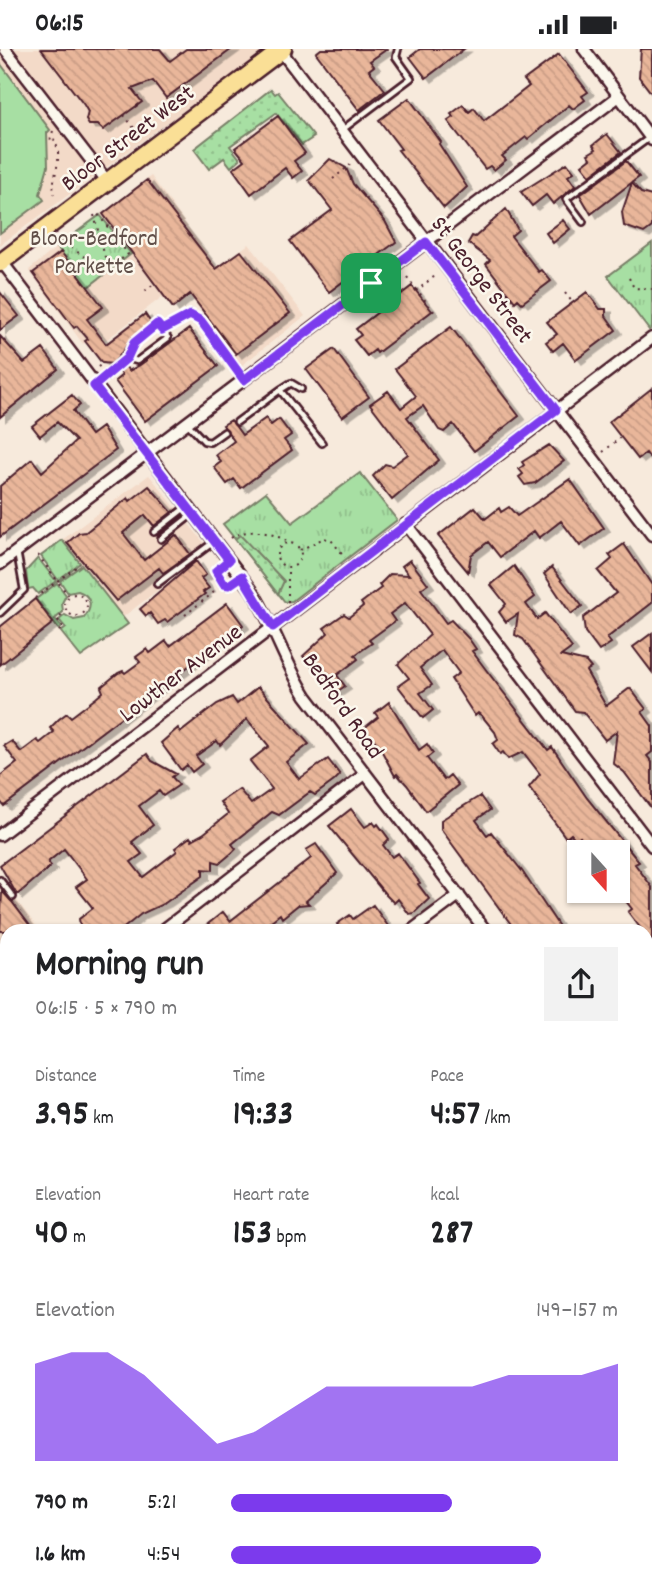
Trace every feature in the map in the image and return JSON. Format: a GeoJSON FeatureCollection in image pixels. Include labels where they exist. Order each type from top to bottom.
{"type":"FeatureCollection","features":[{"type":"Feature","properties":{"kind":"main road","name":"Bloor Street West"},"geometry":{"type":"LineString","coordinates":[[1,262],[281,50]]}},
{"type":"Feature","properties":{"kind":"street"},"geometry":{"type":"LineString","coordinates":[[5,49],[107,181]]}},
{"type":"Feature","properties":{"kind":"street"},"geometry":{"type":"LineString","coordinates":[[584,49],[651,139]]}},
{"type":"Feature","properties":{"kind":"street","name":"St George Street"},"geometry":{"type":"LineString","coordinates":[[281,50],[652,535]]}},
{"type":"Feature","properties":{"kind":"street"},"geometry":{"type":"LineString","coordinates":[[0,564],[619,96]]}},
{"type":"Feature","properties":{"kind":"street","name":"Bedford Road"},"geometry":{"type":"LineString","coordinates":[[1,262],[242,576],[273,627],[292,674],[306,696],[481,924]]}},
{"type":"Feature","properties":{"kind":"street","name":"Lowther Avenue"},"geometry":{"type":"LineString","coordinates":[[0,835],[652,338]]}},
{"type":"Feature","properties":{"kind":"street"},"geometry":{"type":"LineString","coordinates":[[406,524],[652,846]]}},
{"type":"Feature","properties":{"kind":"street"},"geometry":{"type":"LineString","coordinates":[[171,924],[365,774]]}},
{"type":"Feature","properties":{"kind":"street"},"geometry":{"type":"LineString","coordinates":[[420,924],[458,895]]}},
{"type":"Feature","properties":{"kind":"lane"},"geometry":{"type":"LineString","coordinates":[[341,131],[411,78],[396,57],[398,49]]}},
{"type":"Feature","properties":{"kind":"lane"},"geometry":{"type":"LineString","coordinates":[[583,222],[566,199],[651,139]]}},
{"type":"Feature","properties":{"kind":"lane"},"geometry":{"type":"LineString","coordinates":[[162,330],[190,315],[201,321],[244,380]]}},
{"type":"Feature","properties":{"kind":"lane"},"geometry":{"type":"LineString","coordinates":[[94,386],[127,358],[134,343],[157,324],[168,338],[137,361],[127,358]]}},
{"type":"Feature","properties":{"kind":"lane"},"geometry":{"type":"LineString","coordinates":[[237,422],[291,383],[301,389]]}},
{"type":"Feature","properties":{"kind":"lane"},"geometry":{"type":"LineString","coordinates":[[280,390],[321,443]]}},
{"type":"Feature","properties":{"kind":"lane"},"geometry":{"type":"LineString","coordinates":[[188,423],[204,441],[210,442],[224,432]]}},
{"type":"Feature","properties":{"kind":"lane"},"geometry":{"type":"LineString","coordinates":[[154,532],[191,509]]}},
{"type":"Feature","properties":{"kind":"lane"},"geometry":{"type":"LineString","coordinates":[[162,539],[191,509]]}},
{"type":"Feature","properties":{"kind":"lane"},"geometry":{"type":"LineString","coordinates":[[157,584],[215,541]]}},
{"type":"Feature","properties":{"kind":"lane"},"geometry":{"type":"LineString","coordinates":[[0,613],[23,593],[24,582],[17,551]]}},
{"type":"Feature","properties":{"kind":"lane"},"geometry":{"type":"LineString","coordinates":[[229,560],[216,571],[224,584],[229,585],[242,576]]}},
{"type":"Feature","properties":{"kind":"lane"},"geometry":{"type":"LineString","coordinates":[[0,880],[13,897]]}},
{"type":"Feature","properties":{"kind":"path"},"geometry":{"type":"LineString","coordinates":[[124,115],[136,132]]}},
{"type":"Feature","properties":{"kind":"path"},"geometry":{"type":"LineString","coordinates":[[54,194],[58,150],[50,134],[56,129]]}},
{"type":"Feature","properties":{"kind":"path"},"geometry":{"type":"LineString","coordinates":[[332,179],[350,165]]}},
{"type":"Feature","properties":{"kind":"path"},"geometry":{"type":"LineString","coordinates":[[60,240],[95,264],[120,260],[128,254],[96,214],[106,261]]}},
{"type":"Feature","properties":{"kind":"path"},"geometry":{"type":"LineString","coordinates":[[417,290],[435,276]]}},
{"type":"Feature","properties":{"kind":"path"},"geometry":{"type":"LineString","coordinates":[[407,277],[436,314]]}},
{"type":"Feature","properties":{"kind":"path"},"geometry":{"type":"LineString","coordinates":[[629,278],[634,288],[652,289]]}},
{"type":"Feature","properties":{"kind":"path"},"geometry":{"type":"LineString","coordinates":[[145,292],[155,283]]}},
{"type":"Feature","properties":{"kind":"path"},"geometry":{"type":"LineString","coordinates":[[565,293],[573,303]]}},
{"type":"Feature","properties":{"kind":"path"},"geometry":{"type":"LineString","coordinates":[[99,367],[104,362]]}},
{"type":"Feature","properties":{"kind":"path"},"geometry":{"type":"LineString","coordinates":[[603,452],[620,438]]}},
{"type":"Feature","properties":{"kind":"path"},"geometry":{"type":"LineString","coordinates":[[231,538],[242,531],[252,531],[281,538],[300,550]]}},
{"type":"Feature","properties":{"kind":"path"},"geometry":{"type":"LineString","coordinates":[[300,550],[324,538],[331,540],[348,560]]}},
{"type":"Feature","properties":{"kind":"path"},"geometry":{"type":"LineString","coordinates":[[288,543],[280,547],[276,554],[281,565],[288,568]]}},
{"type":"Feature","properties":{"kind":"path"},"geometry":{"type":"LineString","coordinates":[[288,568],[299,562],[300,550]]}},
{"type":"Feature","properties":{"kind":"path"},"geometry":{"type":"LineString","coordinates":[[38,555],[69,596]]}},
{"type":"Feature","properties":{"kind":"path"},"geometry":{"type":"LineString","coordinates":[[35,598],[80,564]]}},
{"type":"Feature","properties":{"kind":"path"},"geometry":{"type":"LineString","coordinates":[[288,568],[288,605]]}},
{"type":"Feature","properties":{"kind":"path"},"geometry":{"type":"LineString","coordinates":[[185,615],[224,584]]}},
{"type":"Feature","properties":{"kind":"path"},"geometry":{"type":"LineString","coordinates":[[67,612],[78,616],[87,606],[83,596],[69,596]]}},
{"type":"Feature","properties":{"kind":"path"},"geometry":{"type":"LineString","coordinates":[[67,612],[65,602],[69,596]]}},
{"type":"Feature","properties":{"kind":"path"},"geometry":{"type":"LineString","coordinates":[[59,631],[64,628],[57,619],[67,612]]}},
{"type":"Feature","properties":{"kind":"shaded area"},"geometry":{"type":"Polygon","coordinates":[[[0,49],[268,49],[0,245],[0,49]]]}},
{"type":"Feature","properties":{"kind":"shaded area"},"geometry":{"type":"Polygon","coordinates":[[[151,176],[217,267],[249,244],[305,316],[242,365],[190,296],[173,309],[162,297],[106,340],[99,332],[83,344],[29,270],[57,247],[88,287],[130,255],[100,215],[151,176]]]}},
{"type":"Feature","properties":{"kind":"shaded area"},"geometry":{"type":"Polygon","coordinates":[[[149,475],[210,550],[123,617],[62,540],[149,475]]]}},
{"type":"Feature","properties":{"kind":"shaded area"},"geometry":{"type":"Polygon","coordinates":[[[0,878],[35,924],[0,924],[0,878]]]}},
{"type":"Feature","properties":{"kind":"green space"},"geometry":{"type":"Polygon","coordinates":[[[0,63],[50,130],[47,133],[48,166],[40,194],[44,200],[0,233],[0,63]]]}},
{"type":"Feature","properties":{"kind":"green space"},"geometry":{"type":"Polygon","coordinates":[[[271,89],[275,94],[278,92],[314,137],[302,145],[276,113],[230,146],[240,159],[231,167],[224,158],[209,169],[194,149],[271,89]]]}},
{"type":"Feature","properties":{"kind":"green space","name":"Bloor-Bedford Parkette"},"geometry":{"type":"Polygon","coordinates":[[[100,215],[131,254],[88,287],[57,247],[100,215]]]}},
{"type":"Feature","properties":{"kind":"green space"},"geometry":{"type":"Polygon","coordinates":[[[652,243],[652,328],[649,330],[608,276],[652,243]]]}},
{"type":"Feature","properties":{"kind":"green space"},"geometry":{"type":"Polygon","coordinates":[[[360,473],[397,520],[292,601],[285,602],[223,524],[266,492],[292,523],[360,473]]]}},
{"type":"Feature","properties":{"kind":"green space"},"geometry":{"type":"Polygon","coordinates":[[[240,535],[284,581],[278,594],[235,539],[240,535]]]}},
{"type":"Feature","properties":{"kind":"green space"},"geometry":{"type":"Polygon","coordinates":[[[62,540],[80,563],[58,580],[41,556],[62,540]]]}},
{"type":"Feature","properties":{"kind":"green space"},"geometry":{"type":"Polygon","coordinates":[[[38,558],[56,581],[38,594],[33,588],[28,589],[26,571],[38,558]]]}},
{"type":"Feature","properties":{"kind":"green space"},"geometry":{"type":"Polygon","coordinates":[[[82,565],[128,624],[81,657],[61,632],[66,628],[59,620],[65,615],[74,620],[84,618],[89,610],[89,599],[83,593],[68,593],[60,581],[82,565]]]}},
{"type":"Feature","properties":{"kind":"green space"},"geometry":{"type":"Polygon","coordinates":[[[57,583],[66,595],[62,603],[63,612],[55,619],[62,627],[59,630],[36,599],[57,583]]]}},
{"type":"Feature","properties":{"kind":"building"},"geometry":{"type":"Polygon","coordinates":[[[41,49],[160,49],[170,61],[186,49],[232,49],[166,98],[153,81],[132,89],[142,102],[103,130],[98,125],[89,125],[86,120],[88,112],[84,105],[41,49]]]}},
{"type":"Feature","properties":{"kind":"building"},"geometry":{"type":"Polygon","coordinates":[[[321,49],[387,49],[370,61],[374,66],[369,70],[385,90],[359,110],[316,53],[321,49]]]}},
{"type":"Feature","properties":{"kind":"building"},"geometry":{"type":"Polygon","coordinates":[[[420,49],[464,49],[426,78],[410,57],[420,49]]]}},
{"type":"Feature","properties":{"kind":"building"},"geometry":{"type":"Polygon","coordinates":[[[641,49],[652,49],[652,94],[639,77],[641,49]]]}},
{"type":"Feature","properties":{"kind":"building"},"geometry":{"type":"Polygon","coordinates":[[[559,54],[588,92],[582,96],[585,100],[573,109],[569,105],[528,139],[526,137],[502,156],[506,160],[494,170],[490,166],[485,169],[448,121],[454,117],[451,114],[463,105],[469,112],[474,108],[484,121],[529,86],[524,80],[559,54]]]}},
{"type":"Feature","properties":{"kind":"building"},"geometry":{"type":"Polygon","coordinates":[[[409,98],[441,142],[439,144],[467,187],[444,208],[398,150],[401,149],[379,120],[409,98]]]}},
{"type":"Feature","properties":{"kind":"building"},"geometry":{"type":"Polygon","coordinates":[[[278,116],[305,153],[294,161],[302,171],[293,178],[285,168],[251,194],[233,169],[245,160],[235,148],[278,116]]]}},
{"type":"Feature","properties":{"kind":"building"},"geometry":{"type":"Polygon","coordinates":[[[607,134],[621,152],[590,175],[582,165],[591,158],[588,154],[596,149],[593,145],[607,134]]]}},
{"type":"Feature","properties":{"kind":"building"},"geometry":{"type":"Polygon","coordinates":[[[330,159],[346,168],[353,184],[385,221],[396,242],[329,292],[290,241],[332,210],[309,180],[330,159]]]}},
{"type":"Feature","properties":{"kind":"building"},"geometry":{"type":"Polygon","coordinates":[[[626,161],[639,177],[591,214],[580,195],[626,161]]]}},
{"type":"Feature","properties":{"kind":"building"},"geometry":{"type":"Polygon","coordinates":[[[567,163],[574,172],[568,176],[575,186],[553,204],[546,195],[532,206],[521,192],[567,163]]]}},
{"type":"Feature","properties":{"kind":"building"},"geometry":{"type":"Polygon","coordinates":[[[147,180],[216,269],[241,251],[290,313],[236,354],[190,294],[173,308],[103,214],[147,180]]]}},
{"type":"Feature","properties":{"kind":"building"},"geometry":{"type":"Polygon","coordinates":[[[632,183],[641,193],[652,196],[652,227],[644,233],[624,226],[622,212],[632,183]]]}},
{"type":"Feature","properties":{"kind":"building"},"geometry":{"type":"Polygon","coordinates":[[[506,209],[518,230],[511,236],[539,272],[542,270],[551,281],[522,303],[518,299],[515,302],[486,264],[490,260],[468,243],[472,236],[475,237],[506,209]]]}},
{"type":"Feature","properties":{"kind":"building"},"geometry":{"type":"Polygon","coordinates":[[[563,220],[570,229],[553,243],[546,233],[563,220]]]}},
{"type":"Feature","properties":{"kind":"building"},"geometry":{"type":"Polygon","coordinates":[[[61,252],[103,307],[87,319],[106,344],[145,314],[151,323],[131,340],[113,364],[102,363],[85,341],[88,339],[77,326],[74,328],[33,273],[61,252]]]}},
{"type":"Feature","properties":{"kind":"building"},"geometry":{"type":"Polygon","coordinates":[[[412,286],[432,311],[377,353],[375,350],[367,356],[354,340],[361,335],[356,329],[412,286]]]}},
{"type":"Feature","properties":{"kind":"building"},"geometry":{"type":"Polygon","coordinates":[[[0,292],[19,316],[0,330],[0,292]]]}},
{"type":"Feature","properties":{"kind":"building"},"geometry":{"type":"Polygon","coordinates":[[[587,292],[600,309],[606,309],[606,316],[616,330],[576,360],[563,343],[553,351],[546,342],[557,334],[547,322],[587,292]]]}},
{"type":"Feature","properties":{"kind":"building"},"geometry":{"type":"Polygon","coordinates":[[[451,327],[519,416],[474,451],[453,424],[444,432],[439,430],[423,406],[407,417],[439,460],[392,500],[373,476],[385,464],[392,466],[408,454],[370,404],[388,391],[401,408],[416,396],[395,369],[451,327]]]}},
{"type":"Feature","properties":{"kind":"building"},"geometry":{"type":"Polygon","coordinates":[[[189,329],[218,366],[145,421],[115,381],[122,375],[119,371],[125,366],[129,371],[140,365],[189,329]]]}},
{"type":"Feature","properties":{"kind":"building"},"geometry":{"type":"Polygon","coordinates":[[[0,336],[24,363],[43,349],[58,369],[0,417],[0,336]]]}},
{"type":"Feature","properties":{"kind":"building"},"geometry":{"type":"Polygon","coordinates":[[[334,349],[369,397],[342,417],[306,369],[334,349]]]}},
{"type":"Feature","properties":{"kind":"building"},"geometry":{"type":"Polygon","coordinates":[[[652,388],[652,461],[646,453],[638,459],[609,422],[652,388]]]}},
{"type":"Feature","properties":{"kind":"building"},"geometry":{"type":"Polygon","coordinates":[[[72,395],[80,405],[73,411],[91,435],[102,427],[116,450],[0,537],[0,486],[32,459],[42,472],[76,441],[57,422],[40,436],[32,426],[72,395]]]}},
{"type":"Feature","properties":{"kind":"building"},"geometry":{"type":"Polygon","coordinates":[[[266,418],[271,425],[279,419],[291,435],[284,440],[292,450],[241,488],[234,479],[227,484],[214,467],[221,462],[216,455],[234,441],[223,425],[231,420],[242,435],[266,418]]]}},
{"type":"Feature","properties":{"kind":"building"},"geometry":{"type":"Polygon","coordinates":[[[549,445],[564,461],[535,483],[525,485],[519,477],[523,474],[519,469],[524,465],[522,462],[549,445]]]}},
{"type":"Feature","properties":{"kind":"building"},"geometry":{"type":"Polygon","coordinates":[[[570,479],[604,528],[580,546],[561,521],[539,538],[534,531],[500,557],[488,542],[471,555],[468,572],[438,536],[475,507],[485,519],[499,508],[501,512],[509,507],[517,516],[570,479]]]}},
{"type":"Feature","properties":{"kind":"building"},"geometry":{"type":"Polygon","coordinates":[[[149,486],[172,512],[154,526],[145,515],[123,533],[144,560],[176,535],[190,554],[163,573],[159,568],[116,601],[67,543],[79,533],[86,532],[128,498],[130,501],[149,486]]]}},
{"type":"Feature","properties":{"kind":"building"},"geometry":{"type":"Polygon","coordinates":[[[624,544],[652,585],[652,603],[607,638],[611,643],[599,651],[585,632],[583,618],[616,593],[598,571],[612,559],[609,555],[624,544]]]}},
{"type":"Feature","properties":{"kind":"building"},"geometry":{"type":"Polygon","coordinates":[[[410,560],[428,584],[421,589],[446,623],[451,620],[469,639],[476,649],[472,651],[487,671],[548,750],[552,747],[587,798],[621,840],[582,840],[580,837],[576,840],[571,834],[566,838],[529,787],[540,774],[523,752],[508,759],[503,752],[500,754],[493,744],[498,740],[495,732],[482,716],[478,713],[475,716],[451,679],[459,673],[442,650],[420,668],[432,685],[420,693],[433,710],[423,718],[398,686],[409,678],[398,664],[430,635],[405,603],[390,614],[395,621],[369,640],[372,643],[355,655],[358,659],[337,675],[345,686],[335,693],[303,656],[328,633],[324,628],[344,614],[349,617],[363,606],[361,603],[381,588],[379,585],[390,574],[409,575],[402,566],[410,560]]]}},
{"type":"Feature","properties":{"kind":"building"},"geometry":{"type":"Polygon","coordinates":[[[196,561],[206,575],[201,578],[209,588],[203,592],[205,594],[167,622],[165,620],[158,624],[150,613],[146,616],[140,609],[196,561]]]}},
{"type":"Feature","properties":{"kind":"building"},"geometry":{"type":"Polygon","coordinates":[[[514,566],[535,597],[526,604],[537,619],[545,613],[572,648],[561,656],[586,662],[591,668],[586,671],[606,706],[630,688],[646,709],[642,712],[652,726],[652,752],[647,756],[652,762],[652,809],[624,772],[613,763],[617,731],[605,740],[583,712],[575,711],[523,639],[515,635],[518,614],[506,622],[499,612],[506,604],[491,585],[514,566]]]}},
{"type":"Feature","properties":{"kind":"building"},"geometry":{"type":"Polygon","coordinates":[[[552,567],[582,606],[571,614],[544,574],[552,567]]]}},
{"type":"Feature","properties":{"kind":"building"},"geometry":{"type":"Polygon","coordinates":[[[35,599],[53,623],[0,665],[0,627],[35,599]]]}},
{"type":"Feature","properties":{"kind":"building"},"geometry":{"type":"Polygon","coordinates":[[[227,603],[243,625],[4,806],[0,801],[0,776],[17,763],[4,746],[12,741],[21,752],[37,740],[40,743],[54,732],[50,728],[59,719],[67,713],[71,717],[103,692],[101,687],[118,673],[125,673],[140,662],[136,657],[147,649],[150,653],[166,641],[170,646],[227,603]]]}},
{"type":"Feature","properties":{"kind":"building"},"geometry":{"type":"Polygon","coordinates":[[[652,633],[652,672],[633,647],[652,633]]]}},
{"type":"Feature","properties":{"kind":"building"},"geometry":{"type":"Polygon","coordinates":[[[258,687],[309,744],[286,762],[299,779],[328,759],[340,775],[315,795],[310,792],[279,815],[272,812],[232,844],[236,849],[220,863],[213,861],[213,870],[203,869],[203,876],[129,924],[80,924],[79,919],[93,908],[76,887],[87,879],[64,849],[48,862],[51,866],[17,895],[0,865],[147,754],[152,761],[176,774],[172,777],[179,785],[163,796],[159,791],[139,806],[153,825],[132,842],[142,854],[131,862],[143,877],[177,851],[175,848],[190,837],[192,840],[203,834],[228,814],[220,802],[239,789],[251,804],[272,789],[250,761],[269,746],[247,719],[220,745],[217,741],[196,756],[202,764],[192,772],[187,765],[181,770],[161,743],[178,728],[181,732],[217,704],[232,697],[237,704],[258,687]]]}},
{"type":"Feature","properties":{"kind":"building"},"geometry":{"type":"Polygon","coordinates":[[[389,702],[419,750],[427,744],[433,753],[427,758],[444,780],[450,775],[458,785],[426,811],[407,785],[397,774],[395,776],[378,744],[363,729],[378,717],[375,713],[389,702]]]}},
{"type":"Feature","properties":{"kind":"building"},"geometry":{"type":"Polygon","coordinates":[[[480,796],[490,810],[476,820],[487,835],[491,832],[522,871],[557,924],[511,924],[441,829],[441,820],[480,796]]]}},
{"type":"Feature","properties":{"kind":"building"},"geometry":{"type":"Polygon","coordinates":[[[351,809],[365,827],[373,822],[376,826],[378,824],[389,839],[383,845],[392,857],[398,853],[420,883],[418,884],[429,899],[414,913],[409,914],[398,899],[394,903],[386,895],[329,826],[351,809]]]}},
{"type":"Feature","properties":{"kind":"building"},"geometry":{"type":"Polygon","coordinates":[[[316,844],[337,873],[306,901],[309,904],[298,905],[282,918],[280,914],[268,924],[208,924],[223,912],[230,921],[311,858],[306,850],[316,844]]]}},
{"type":"Feature","properties":{"kind":"building"},"geometry":{"type":"Polygon","coordinates":[[[630,851],[639,862],[635,864],[652,887],[652,924],[637,924],[628,912],[632,909],[627,903],[630,903],[630,851]]]}},
{"type":"Feature","properties":{"kind":"building"},"geometry":{"type":"Polygon","coordinates":[[[2,891],[29,924],[0,924],[2,891]]]}},
{"type":"Feature","properties":{"kind":"building"},"geometry":{"type":"Polygon","coordinates":[[[373,905],[387,924],[337,924],[350,915],[353,919],[373,905]]]}},
{"type":"Feature","properties":{"kind":"route"},"geometry":{"type":"LineString","coordinates":[[426,242],[556,410],[273,627],[242,576],[229,585],[224,584],[217,576],[216,571],[229,560],[94,386],[127,358],[134,343],[157,324],[162,330],[174,321],[190,315],[201,321],[244,380],[371,283],[426,242]]}}]}
